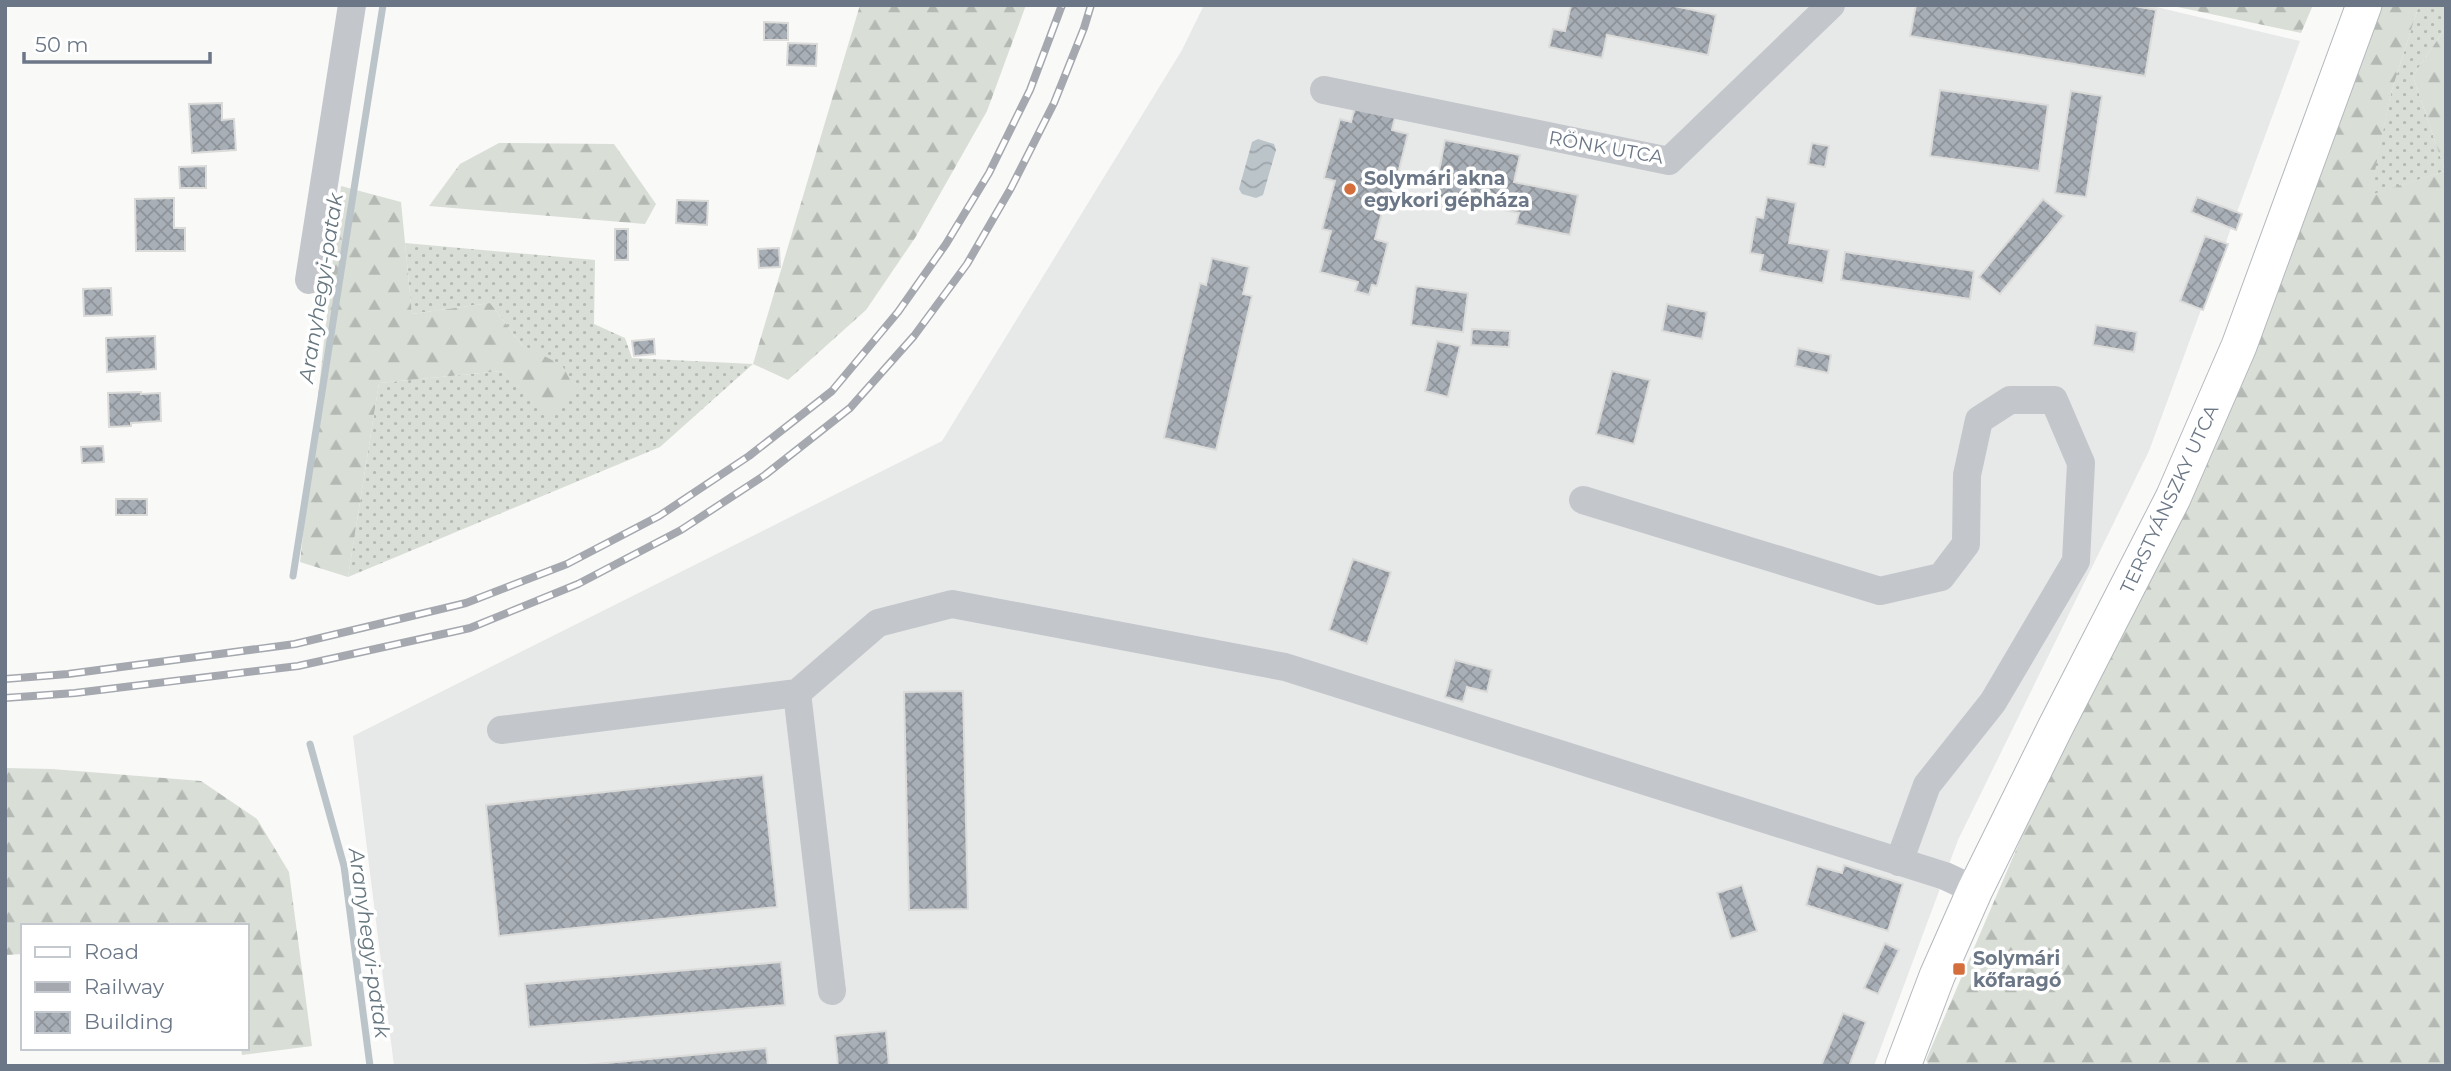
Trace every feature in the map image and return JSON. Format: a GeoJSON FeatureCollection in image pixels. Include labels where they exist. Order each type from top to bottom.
{"type":"FeatureCollection","features":[{"type":"Feature","properties":{"kind":"main road","name":"TERSTYÁNSZKY UTCA"},"geometry":{"type":"LineString","coordinates":[[1903,1066],[1937,975],[1975,891],[2173,498],[2239,346],[2364,5]]}},
{"type":"Feature","properties":{"kind":"street"},"geometry":{"type":"LineString","coordinates":[[309,281],[352,5]]}},
{"type":"Feature","properties":{"kind":"street","name":"RÖNK UTCA"},"geometry":{"type":"LineString","coordinates":[[1324,90],[1670,161],[1831,5]]}},
{"type":"Feature","properties":{"kind":"street"},"geometry":{"type":"LineString","coordinates":[[1583,500],[1880,591],[1941,577],[1966,544],[1968,475],[1979,420],[2010,400],[2054,400],[2081,463],[2076,561],[1993,702],[1927,785],[1899,862]]}},
{"type":"Feature","properties":{"kind":"street"},"geometry":{"type":"LineString","coordinates":[[501,730],[797,693],[878,622],[952,604],[1285,667],[1944,876],[1975,891]]}},
{"type":"Feature","properties":{"kind":"street"},"geometry":{"type":"LineString","coordinates":[[797,693],[832,991]]}},
{"type":"Feature","properties":{"kind":"shaded area"},"geometry":{"type":"Polygon","coordinates":[[[1204,5],[2148,5],[2300,41],[2149,451],[1958,840],[1874,1066],[394,1066],[353,736],[942,441],[1182,50],[1204,5]]]}},
{"type":"Feature","properties":{"kind":"green space"},"geometry":{"type":"Polygon","coordinates":[[[860,5],[1026,5],[987,111],[915,238],[866,310],[788,380],[753,364],[860,5]]]}},
{"type":"Feature","properties":{"kind":"green space"},"geometry":{"type":"Polygon","coordinates":[[[2168,5],[2313,5],[2301,33],[2168,5]]]}},
{"type":"Feature","properties":{"kind":"green space"},"geometry":{"type":"Polygon","coordinates":[[[2378,5],[2419,5],[2391,93],[2370,195],[2445,171],[2413,76],[2446,27],[2446,1066],[1929,1066],[1926,1060],[2378,5]]]}},
{"type":"Feature","properties":{"kind":"green space"},"geometry":{"type":"Polygon","coordinates":[[[2419,5],[2446,5],[2446,27],[2413,76],[2445,171],[2369,196],[2391,93],[2419,5]]]}},
{"type":"Feature","properties":{"kind":"green space"},"geometry":{"type":"Polygon","coordinates":[[[499,143],[614,144],[656,204],[645,224],[429,206],[460,164],[499,143]]]}},
{"type":"Feature","properties":{"kind":"green space"},"geometry":{"type":"Polygon","coordinates":[[[341,186],[401,202],[412,314],[490,303],[522,345],[562,365],[576,391],[548,415],[502,371],[379,383],[348,577],[300,562],[341,186]]]}},
{"type":"Feature","properties":{"kind":"green space"},"geometry":{"type":"Polygon","coordinates":[[[405,243],[595,260],[594,324],[625,338],[632,358],[753,364],[660,447],[348,577],[379,383],[502,371],[548,414],[561,366],[522,345],[490,303],[412,314],[405,243]]]}},
{"type":"Feature","properties":{"kind":"green space"},"geometry":{"type":"Polygon","coordinates":[[[5,768],[52,769],[201,781],[257,819],[289,872],[312,1046],[242,1055],[241,1050],[248,1050],[248,924],[21,924],[21,954],[5,955],[5,768]]]}},
{"type":"Feature","properties":{"kind":"water"},"geometry":{"type":"Polygon","coordinates":[[[1258,139],[1274,144],[1276,150],[1263,195],[1256,198],[1242,194],[1239,189],[1252,142],[1258,139]]]}},
{"type":"Feature","properties":{"kind":"building"},"geometry":{"type":"Polygon","coordinates":[[[1571,5],[1670,5],[1716,15],[1708,55],[1607,35],[1602,58],[1549,47],[1553,29],[1565,31],[1571,5]]]}},
{"type":"Feature","properties":{"kind":"building"},"geometry":{"type":"Polygon","coordinates":[[[1916,5],[2129,5],[2156,10],[2145,76],[1910,36],[1916,5]]]}},
{"type":"Feature","properties":{"kind":"building"},"geometry":{"type":"Polygon","coordinates":[[[764,22],[788,23],[788,40],[764,40],[764,22]]]}},
{"type":"Feature","properties":{"kind":"building"},"geometry":{"type":"Polygon","coordinates":[[[788,43],[817,44],[816,66],[787,65],[788,43]]]}},
{"type":"Feature","properties":{"kind":"building"},"geometry":{"type":"Polygon","coordinates":[[[1940,90],[2048,105],[2039,171],[1930,156],[1940,90]]]}},
{"type":"Feature","properties":{"kind":"building"},"geometry":{"type":"Polygon","coordinates":[[[2071,91],[2102,96],[2086,197],[2055,193],[2071,91]]]}},
{"type":"Feature","properties":{"kind":"building"},"geometry":{"type":"Polygon","coordinates":[[[222,103],[222,120],[234,119],[236,150],[192,153],[189,104],[222,103]]]}},
{"type":"Feature","properties":{"kind":"building"},"geometry":{"type":"Polygon","coordinates":[[[1355,107],[1395,117],[1392,130],[1408,134],[1392,197],[1386,196],[1375,239],[1388,243],[1377,286],[1372,285],[1369,295],[1355,291],[1358,282],[1320,272],[1331,231],[1322,229],[1335,181],[1324,178],[1340,119],[1351,122],[1355,107]]]}},
{"type":"Feature","properties":{"kind":"building"},"geometry":{"type":"Polygon","coordinates":[[[1445,140],[1520,155],[1514,182],[1578,195],[1570,235],[1516,224],[1519,213],[1434,197],[1445,140]]]}},
{"type":"Feature","properties":{"kind":"building"},"geometry":{"type":"Polygon","coordinates":[[[1812,143],[1829,146],[1825,167],[1808,164],[1812,143]]]}},
{"type":"Feature","properties":{"kind":"building"},"geometry":{"type":"Polygon","coordinates":[[[206,166],[206,188],[180,188],[179,167],[206,166]]]}},
{"type":"Feature","properties":{"kind":"building"},"geometry":{"type":"Polygon","coordinates":[[[1767,197],[1796,203],[1789,243],[1829,250],[1823,283],[1760,271],[1763,255],[1750,253],[1756,217],[1763,218],[1767,197]]]}},
{"type":"Feature","properties":{"kind":"building"},"geometry":{"type":"Polygon","coordinates":[[[2197,197],[2242,214],[2236,230],[2191,212],[2197,197]]]}},
{"type":"Feature","properties":{"kind":"building"},"geometry":{"type":"Polygon","coordinates":[[[174,198],[174,228],[185,228],[185,251],[136,251],[135,199],[174,198]]]}},
{"type":"Feature","properties":{"kind":"building"},"geometry":{"type":"Polygon","coordinates":[[[2043,199],[2064,216],[2000,294],[1979,277],[2043,199]]]}},
{"type":"Feature","properties":{"kind":"building"},"geometry":{"type":"Polygon","coordinates":[[[677,200],[708,201],[707,225],[676,223],[677,200]]]}},
{"type":"Feature","properties":{"kind":"building"},"geometry":{"type":"Polygon","coordinates":[[[615,229],[628,229],[628,260],[615,260],[615,229]]]}},
{"type":"Feature","properties":{"kind":"building"},"geometry":{"type":"Polygon","coordinates":[[[2205,236],[2228,244],[2203,310],[2180,301],[2205,236]]]}},
{"type":"Feature","properties":{"kind":"building"},"geometry":{"type":"Polygon","coordinates":[[[779,248],[780,267],[759,268],[758,249],[779,248]]]}},
{"type":"Feature","properties":{"kind":"building"},"geometry":{"type":"Polygon","coordinates":[[[1845,252],[1974,271],[1970,299],[1841,280],[1845,252]]]}},
{"type":"Feature","properties":{"kind":"building"},"geometry":{"type":"Polygon","coordinates":[[[1212,258],[1249,267],[1243,294],[1252,296],[1216,450],[1164,438],[1200,283],[1206,285],[1212,258]]]}},
{"type":"Feature","properties":{"kind":"building"},"geometry":{"type":"Polygon","coordinates":[[[1416,286],[1468,293],[1463,332],[1411,325],[1416,286]]]}},
{"type":"Feature","properties":{"kind":"building"},"geometry":{"type":"Polygon","coordinates":[[[111,288],[112,315],[84,316],[83,289],[111,288]]]}},
{"type":"Feature","properties":{"kind":"building"},"geometry":{"type":"Polygon","coordinates":[[[1667,304],[1707,312],[1702,339],[1662,331],[1667,304]]]}},
{"type":"Feature","properties":{"kind":"building"},"geometry":{"type":"Polygon","coordinates":[[[2096,325],[2137,332],[2134,352],[2093,345],[2096,325]]]}},
{"type":"Feature","properties":{"kind":"building"},"geometry":{"type":"Polygon","coordinates":[[[1472,329],[1510,331],[1509,347],[1471,345],[1472,329]]]}},
{"type":"Feature","properties":{"kind":"building"},"geometry":{"type":"Polygon","coordinates":[[[155,336],[156,369],[107,372],[106,338],[155,336]]]}},
{"type":"Feature","properties":{"kind":"building"},"geometry":{"type":"Polygon","coordinates":[[[654,339],[655,354],[634,356],[632,341],[654,339]]]}},
{"type":"Feature","properties":{"kind":"building"},"geometry":{"type":"Polygon","coordinates":[[[1437,341],[1460,346],[1448,397],[1425,391],[1437,341]]]}},
{"type":"Feature","properties":{"kind":"building"},"geometry":{"type":"Polygon","coordinates":[[[1798,348],[1831,355],[1828,373],[1795,366],[1798,348]]]}},
{"type":"Feature","properties":{"kind":"building"},"geometry":{"type":"Polygon","coordinates":[[[1612,371],[1650,380],[1634,444],[1596,434],[1612,371]]]}},
{"type":"Feature","properties":{"kind":"building"},"geometry":{"type":"Polygon","coordinates":[[[108,393],[160,393],[161,421],[109,427],[108,393]]]}},
{"type":"Feature","properties":{"kind":"building"},"geometry":{"type":"Polygon","coordinates":[[[103,446],[104,462],[82,463],[81,447],[103,446]]]}},
{"type":"Feature","properties":{"kind":"building"},"geometry":{"type":"Polygon","coordinates":[[[116,499],[147,499],[147,515],[116,515],[116,499]]]}},
{"type":"Feature","properties":{"kind":"building"},"geometry":{"type":"Polygon","coordinates":[[[1353,559],[1391,572],[1367,644],[1329,630],[1353,559]]]}},
{"type":"Feature","properties":{"kind":"building"},"geometry":{"type":"Polygon","coordinates":[[[1455,660],[1492,670],[1487,692],[1467,687],[1463,702],[1445,697],[1455,660]]]}},
{"type":"Feature","properties":{"kind":"building"},"geometry":{"type":"Polygon","coordinates":[[[963,691],[968,909],[909,910],[904,692],[963,691]]]}},
{"type":"Feature","properties":{"kind":"building"},"geometry":{"type":"Polygon","coordinates":[[[763,775],[777,907],[499,936],[486,805],[763,775]]]}},
{"type":"Feature","properties":{"kind":"building"},"geometry":{"type":"Polygon","coordinates":[[[1844,865],[1903,884],[1888,931],[1806,905],[1817,866],[1842,873],[1844,865]]]}},
{"type":"Feature","properties":{"kind":"building"},"geometry":{"type":"Polygon","coordinates":[[[1742,885],[1757,931],[1731,939],[1717,893],[1742,885]]]}},
{"type":"Feature","properties":{"kind":"building"},"geometry":{"type":"Polygon","coordinates":[[[1885,943],[1899,950],[1878,994],[1864,988],[1885,943]]]}},
{"type":"Feature","properties":{"kind":"building"},"geometry":{"type":"Polygon","coordinates":[[[781,962],[785,1005],[529,1027],[525,984],[781,962]]]}},
{"type":"Feature","properties":{"kind":"building"},"geometry":{"type":"Polygon","coordinates":[[[1843,1013],[1866,1022],[1849,1066],[1821,1066],[1843,1013]]]}},
{"type":"Feature","properties":{"kind":"building"},"geometry":{"type":"Polygon","coordinates":[[[886,1031],[889,1066],[838,1066],[835,1036],[886,1031]]]}},
{"type":"Feature","properties":{"kind":"building"},"geometry":{"type":"Polygon","coordinates":[[[766,1048],[768,1066],[575,1066],[766,1048]]]}},
{"type":"Feature","properties":{"kind":"waterway","name":"Aranyhegyi-patak"},"geometry":{"type":"LineString","coordinates":[[293,576],[383,5]]}},
{"type":"Feature","properties":{"kind":"waterway","name":"Aranyhegyi-patak"},"geometry":{"type":"LineString","coordinates":[[310,744],[344,866],[370,1066]]}},
{"type":"Feature","properties":{"kind":"railway"},"geometry":{"type":"LineString","coordinates":[[5,679],[68,674],[295,644],[466,603],[567,564],[659,516],[749,456],[832,391],[898,312],[946,244],[989,173],[1030,90],[1062,5]]}},
{"type":"Feature","properties":{"kind":"railway"},"geometry":{"type":"LineString","coordinates":[[5,698],[75,693],[298,666],[470,628],[578,584],[681,530],[765,475],[850,408],[914,336],[967,264],[1011,188],[1054,103],[1091,5]]}},
{"type":"Feature","properties":{"kind":"place","name":"Solymári akna egykori gépháza"},"geometry":{"type":"Point","coordinates":[1350,189]}},
{"type":"Feature","properties":{"kind":"place","name":"Solymári kőfaragó"},"geometry":{"type":"Point","coordinates":[1959,969]}}]}
